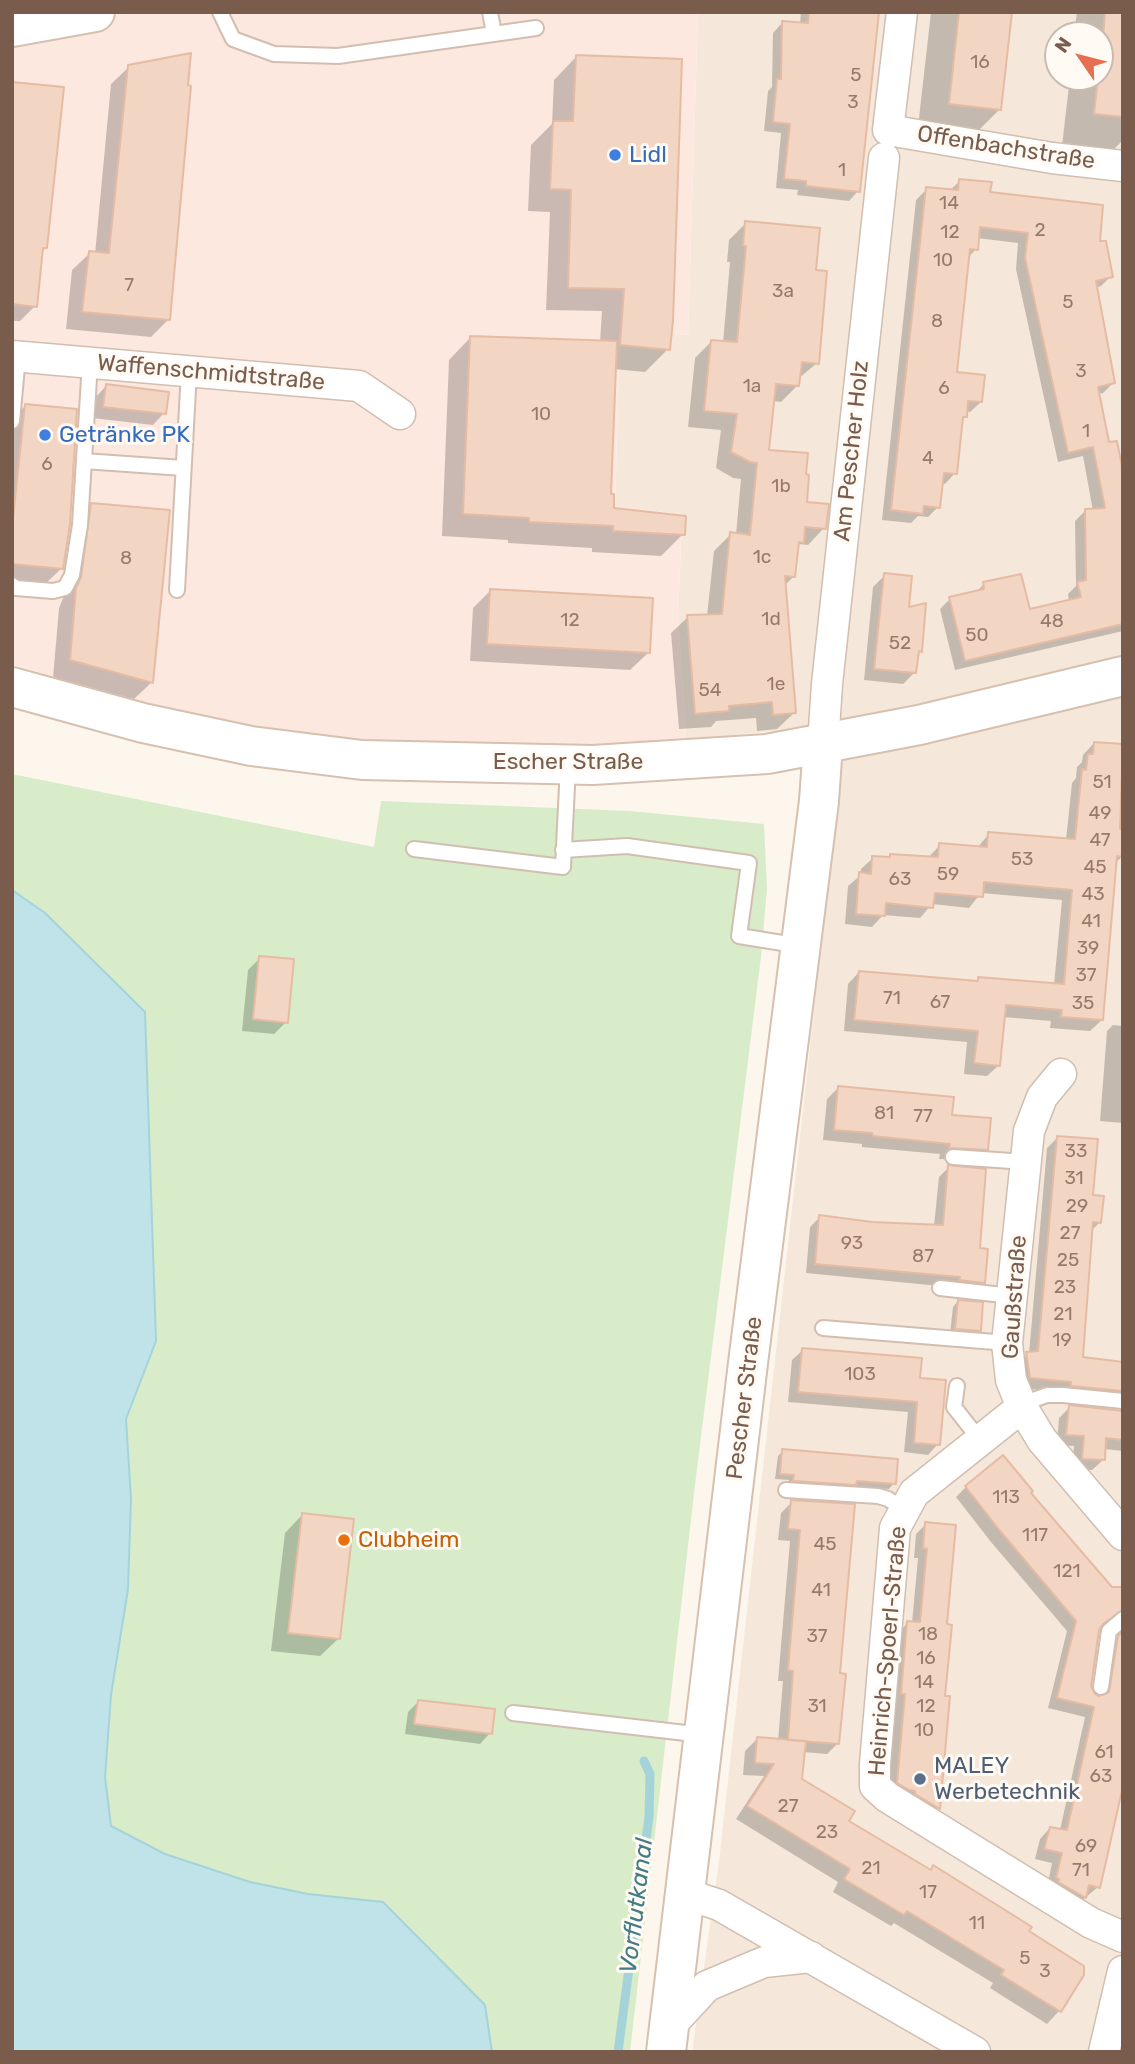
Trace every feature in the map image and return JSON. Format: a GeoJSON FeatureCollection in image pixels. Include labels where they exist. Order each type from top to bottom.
{"type":"FeatureCollection","features":[{"type":"Feature","properties":{"kind":"street","name":"Am Pescher Holz"},"geometry":{"type":"LineString","coordinates":[[823,744],[827,684],[902,12]]}},
{"type":"Feature","properties":{"kind":"street"},"geometry":{"type":"LineString","coordinates":[[12,27],[78,14]]}},
{"type":"Feature","properties":{"kind":"street","name":"Offenbachstraße"},"geometry":{"type":"LineString","coordinates":[[886,144],[1123,166]]}},
{"type":"Feature","properties":{"kind":"street","name":"Waffenschmidtstraße"},"geometry":{"type":"LineString","coordinates":[[15,356],[359,386],[400,414]]}},
{"type":"Feature","properties":{"kind":"street","name":"Escher Straße"},"geometry":{"type":"LineString","coordinates":[[12,687],[143,723],[251,746],[362,760],[593,765],[767,754],[919,725],[1123,676]]}},
{"type":"Feature","properties":{"kind":"street","name":"Pescher Straße"},"geometry":{"type":"LineString","coordinates":[[667,2039],[820,801],[823,744]]}},
{"type":"Feature","properties":{"kind":"street","name":"Gaußstraße"},"geometry":{"type":"LineString","coordinates":[[1060,1074],[1042,1097],[1029,1131],[1007,1343],[1011,1380],[1021,1408],[1042,1440],[1123,1535]]}},
{"type":"Feature","properties":{"kind":"street","name":"Heinrich-Spoerl-Straße"},"geometry":{"type":"LineString","coordinates":[[1021,1408],[914,1493],[895,1528],[875,1764],[876,1786],[887,1797],[1091,1923],[1123,1937]]}},
{"type":"Feature","properties":{"kind":"street"},"geometry":{"type":"LineString","coordinates":[[685,1897],[719,1905],[975,2052]]}},
{"type":"Feature","properties":{"kind":"street"},"geometry":{"type":"LineString","coordinates":[[667,2039],[707,1986],[764,1962],[811,1957]]}},
{"type":"Feature","properties":{"kind":"street"},"geometry":{"type":"LineString","coordinates":[[1104,2052],[1123,1971]]}},
{"type":"Feature","properties":{"kind":"lane"},"geometry":{"type":"LineString","coordinates":[[220,12],[233,39],[274,54],[338,56],[536,28]]}},
{"type":"Feature","properties":{"kind":"lane"},"geometry":{"type":"LineString","coordinates":[[490,12],[494,34]]}},
{"type":"Feature","properties":{"kind":"lane"},"geometry":{"type":"LineString","coordinates":[[12,421],[15,356]]}},
{"type":"Feature","properties":{"kind":"lane"},"geometry":{"type":"LineString","coordinates":[[12,585],[16,588],[53,591],[65,587],[72,575],[80,525],[90,362]]}},
{"type":"Feature","properties":{"kind":"lane"},"geometry":{"type":"LineString","coordinates":[[177,590],[189,371]]}},
{"type":"Feature","properties":{"kind":"lane"},"geometry":{"type":"LineString","coordinates":[[84,461],[183,468]]}},
{"type":"Feature","properties":{"kind":"lane"},"geometry":{"type":"LineString","coordinates":[[414,849],[563,867],[568,765]]}},
{"type":"Feature","properties":{"kind":"lane"},"geometry":{"type":"LineString","coordinates":[[563,850],[627,846],[749,863],[739,936],[802,946]]}},
{"type":"Feature","properties":{"kind":"lane"},"geometry":{"type":"LineString","coordinates":[[953,1157],[1026,1162]]}},
{"type":"Feature","properties":{"kind":"lane"},"geometry":{"type":"LineString","coordinates":[[940,1289],[1012,1296]]}},
{"type":"Feature","properties":{"kind":"lane"},"geometry":{"type":"LineString","coordinates":[[823,1328],[1007,1343]]}},
{"type":"Feature","properties":{"kind":"lane"},"geometry":{"type":"LineString","coordinates":[[957,1386],[954,1407],[980,1440]]}},
{"type":"Feature","properties":{"kind":"lane"},"geometry":{"type":"LineString","coordinates":[[1021,1408],[1046,1395],[1123,1401]]}},
{"type":"Feature","properties":{"kind":"lane"},"geometry":{"type":"LineString","coordinates":[[786,1490],[878,1496],[903,1509]]}},
{"type":"Feature","properties":{"kind":"lane"},"geometry":{"type":"LineString","coordinates":[[1101,1687],[1109,1631],[1123,1619]]}},
{"type":"Feature","properties":{"kind":"lane"},"geometry":{"type":"LineString","coordinates":[[513,1713],[704,1735]]}},
{"type":"Feature","properties":{"kind":"shaded area"},"geometry":{"type":"Polygon","coordinates":[[[12,12],[698,12],[688,335],[620,330],[615,506],[682,514],[678,617],[686,739],[569,750],[356,747],[149,706],[12,664],[12,12]]]}},
{"type":"Feature","properties":{"kind":"shaded area"},"geometry":{"type":"Polygon","coordinates":[[[698,12],[1123,12],[1123,2052],[692,2052],[719,1861],[846,725],[686,739],[678,617],[682,515],[615,507],[620,330],[688,335],[698,12]]]}},
{"type":"Feature","properties":{"kind":"green space"},"geometry":{"type":"Polygon","coordinates":[[[12,774],[374,847],[381,801],[630,811],[764,824],[767,889],[761,957],[695,1485],[630,2052],[492,2052],[485,2005],[308,1894],[250,1882],[165,1854],[111,1826],[105,1777],[111,1696],[128,1589],[131,1499],[126,1419],[156,1341],[145,1012],[45,913],[12,890],[12,774]]]}},
{"type":"Feature","properties":{"kind":"water"},"geometry":{"type":"Polygon","coordinates":[[[12,890],[45,913],[145,1012],[156,1341],[126,1419],[131,1499],[128,1589],[111,1695],[105,1777],[111,1826],[165,1854],[250,1882],[308,1894],[383,1902],[485,2005],[492,2052],[12,2052],[12,890]]]}},
{"type":"Feature","properties":{"kind":"building"},"geometry":{"type":"Polygon","coordinates":[[[809,12],[879,12],[860,192],[806,186],[806,181],[784,179],[790,124],[773,122],[777,79],[781,79],[782,21],[808,23],[809,12]]]}},
{"type":"Feature","properties":{"kind":"building"},"geometry":{"type":"Polygon","coordinates":[[[959,12],[1012,12],[1001,110],[949,104],[959,12]]]}},
{"type":"Feature","properties":{"kind":"building"},"geometry":{"type":"Polygon","coordinates":[[[1105,12],[1123,12],[1123,117],[1094,114],[1096,91],[1114,91],[1114,21],[1104,21],[1105,12]]]}},
{"type":"Feature","properties":{"kind":"building"},"geometry":{"type":"Polygon","coordinates":[[[191,53],[188,85],[191,86],[170,320],[82,312],[89,251],[109,253],[128,65],[191,53]]]}},
{"type":"Feature","properties":{"kind":"building","name":"Lidl"},"geometry":{"type":"Polygon","coordinates":[[[576,55],[682,59],[670,350],[620,345],[624,289],[568,288],[571,190],[550,189],[553,121],[573,121],[576,55]]]}},
{"type":"Feature","properties":{"kind":"building"},"geometry":{"type":"Polygon","coordinates":[[[12,82],[64,87],[47,248],[43,248],[37,307],[12,304],[12,82]]]}},
{"type":"Feature","properties":{"kind":"building"},"geometry":{"type":"Polygon","coordinates":[[[959,179],[992,182],[990,192],[1103,205],[1100,241],[1106,241],[1113,277],[1096,281],[1115,383],[1098,387],[1109,442],[1117,441],[1123,471],[1123,624],[965,661],[949,597],[984,589],[983,582],[1021,574],[1030,609],[1081,597],[1077,582],[1086,580],[1085,509],[1105,508],[1093,447],[1068,453],[1025,258],[1028,233],[980,227],[978,250],[970,249],[957,372],[985,375],[982,402],[968,401],[967,417],[963,417],[957,474],[944,473],[940,508],[924,506],[923,514],[891,510],[926,187],[958,190],[959,179]]]}},
{"type":"Feature","properties":{"kind":"building"},"geometry":{"type":"Polygon","coordinates":[[[745,221],[820,228],[816,270],[827,271],[819,364],[802,362],[799,386],[776,384],[769,450],[808,453],[807,502],[829,504],[826,529],[805,527],[804,543],[799,542],[795,577],[785,576],[796,713],[773,715],[772,702],[729,706],[729,711],[695,714],[687,615],[722,614],[730,532],[750,535],[757,463],[731,452],[737,414],[704,411],[711,340],[737,342],[746,246],[743,246],[745,221]]]}},
{"type":"Feature","properties":{"kind":"building"},"geometry":{"type":"Polygon","coordinates":[[[470,336],[617,341],[611,494],[614,494],[614,508],[686,516],[685,535],[613,531],[613,526],[529,522],[529,518],[463,514],[470,336]]]}},
{"type":"Feature","properties":{"kind":"building"},"geometry":{"type":"Polygon","coordinates":[[[106,384],[169,392],[166,414],[103,407],[106,384]]]}},
{"type":"Feature","properties":{"kind":"building"},"geometry":{"type":"Polygon","coordinates":[[[25,404],[77,409],[70,524],[63,569],[12,564],[12,528],[25,404]]]}},
{"type":"Feature","properties":{"kind":"building"},"geometry":{"type":"Polygon","coordinates":[[[91,503],[170,510],[153,683],[70,660],[76,588],[81,577],[91,503]]]}},
{"type":"Feature","properties":{"kind":"building"},"geometry":{"type":"Polygon","coordinates":[[[884,573],[912,576],[909,607],[926,603],[922,652],[919,651],[916,673],[874,669],[884,573]]]}},
{"type":"Feature","properties":{"kind":"building"},"geometry":{"type":"Polygon","coordinates":[[[490,589],[653,598],[650,653],[487,644],[490,589]]]}},
{"type":"Feature","properties":{"kind":"building"},"geometry":{"type":"Polygon","coordinates":[[[1094,742],[1123,744],[1120,829],[1123,830],[1123,857],[1117,856],[1103,1020],[1061,1017],[1062,1010],[1006,1005],[1000,1066],[974,1063],[978,1031],[854,1020],[859,971],[978,981],[978,977],[1064,984],[1072,890],[984,882],[983,897],[935,893],[933,908],[886,903],[885,916],[856,914],[859,872],[871,874],[872,856],[890,857],[890,854],[938,857],[939,843],[987,847],[988,832],[1075,839],[1082,769],[1086,770],[1088,754],[1093,754],[1094,742]]]}},
{"type":"Feature","properties":{"kind":"building"},"geometry":{"type":"Polygon","coordinates":[[[259,956],[294,959],[288,1023],[253,1019],[259,956]]]}},
{"type":"Feature","properties":{"kind":"building"},"geometry":{"type":"Polygon","coordinates":[[[838,1086],[954,1097],[952,1115],[991,1118],[988,1150],[949,1148],[950,1144],[834,1130],[838,1086]]]}},
{"type":"Feature","properties":{"kind":"building"},"geometry":{"type":"Polygon","coordinates":[[[1057,1136],[1098,1139],[1093,1195],[1104,1196],[1101,1223],[1093,1222],[1083,1357],[1123,1362],[1123,1391],[1071,1386],[1071,1382],[1030,1378],[1026,1352],[1038,1351],[1057,1136]]]}},
{"type":"Feature","properties":{"kind":"building"},"geometry":{"type":"Polygon","coordinates":[[[948,1165],[986,1169],[980,1248],[988,1249],[985,1283],[959,1280],[960,1277],[815,1264],[819,1215],[872,1222],[943,1225],[948,1165]]]}},
{"type":"Feature","properties":{"kind":"building"},"geometry":{"type":"Polygon","coordinates":[[[958,1300],[983,1302],[981,1331],[955,1329],[958,1300]]]}},
{"type":"Feature","properties":{"kind":"building"},"geometry":{"type":"Polygon","coordinates":[[[802,1348],[922,1358],[920,1378],[946,1380],[940,1445],[914,1443],[917,1402],[798,1392],[802,1348]]]}},
{"type":"Feature","properties":{"kind":"building"},"geometry":{"type":"Polygon","coordinates":[[[1069,1405],[1123,1411],[1123,1440],[1106,1438],[1105,1460],[1082,1459],[1084,1436],[1066,1435],[1069,1405]]]}},
{"type":"Feature","properties":{"kind":"building"},"geometry":{"type":"Polygon","coordinates":[[[782,1449],[898,1459],[896,1484],[857,1481],[856,1485],[793,1481],[794,1475],[780,1474],[782,1449]]]}},
{"type":"Feature","properties":{"kind":"building"},"geometry":{"type":"Polygon","coordinates":[[[1003,1455],[1033,1491],[1031,1493],[1112,1587],[1123,1587],[1123,1610],[1099,1630],[1091,1686],[1099,1696],[1109,1692],[1118,1636],[1123,1632],[1123,1786],[1100,1888],[1089,1885],[1086,1898],[1058,1882],[1059,1879],[1056,1878],[1062,1853],[1044,1849],[1050,1827],[1067,1830],[1094,1707],[1057,1698],[1076,1621],[965,1486],[1003,1455]]]}},
{"type":"Feature","properties":{"kind":"building"},"geometry":{"type":"Polygon","coordinates":[[[791,1500],[855,1504],[840,1673],[846,1674],[839,1744],[788,1740],[793,1671],[788,1670],[800,1530],[788,1529],[791,1500]]]}},
{"type":"Feature","properties":{"kind":"building"},"geometry":{"type":"Polygon","coordinates":[[[302,1513],[354,1519],[340,1639],[288,1633],[302,1513]]]}},
{"type":"Feature","properties":{"kind":"building"},"geometry":{"type":"Polygon","coordinates":[[[925,1522],[956,1525],[947,1624],[952,1625],[945,1696],[950,1696],[940,1809],[915,1794],[915,1791],[897,1783],[905,1694],[901,1694],[907,1621],[920,1622],[927,1549],[923,1548],[925,1522]]]}},
{"type":"Feature","properties":{"kind":"building"},"geometry":{"type":"Polygon","coordinates":[[[418,1700],[495,1709],[492,1734],[414,1724],[418,1700]]]}},
{"type":"Feature","properties":{"kind":"building"},"geometry":{"type":"Polygon","coordinates":[[[757,1737],[806,1741],[802,1779],[855,1811],[849,1821],[931,1870],[933,1865],[1032,1927],[1029,1931],[1084,1966],[1084,1975],[1061,2012],[1001,1975],[1004,1970],[907,1911],[904,1915],[844,1879],[850,1869],[747,1806],[774,1764],[755,1763],[757,1737]]]}},
{"type":"Feature","properties":{"kind":"waterway","name":"Vorflutkanal"},"geometry":{"type":"LineString","coordinates":[[618,2052],[649,1817],[650,1774],[644,1761]]}},
{"type":"Feature","properties":{"kind":"place","name":"Lidl"},"geometry":{"type":"Point","coordinates":[615,155]}},
{"type":"Feature","properties":{"kind":"place","name":"Getränke PK"},"geometry":{"type":"Point","coordinates":[45,435]}},
{"type":"Feature","properties":{"kind":"place","name":"Clubheim"},"geometry":{"type":"Point","coordinates":[344,1540]}},
{"type":"Feature","properties":{"kind":"place","name":"MALEY Werbetechnik"},"geometry":{"type":"Point","coordinates":[920,1779]}}]}
